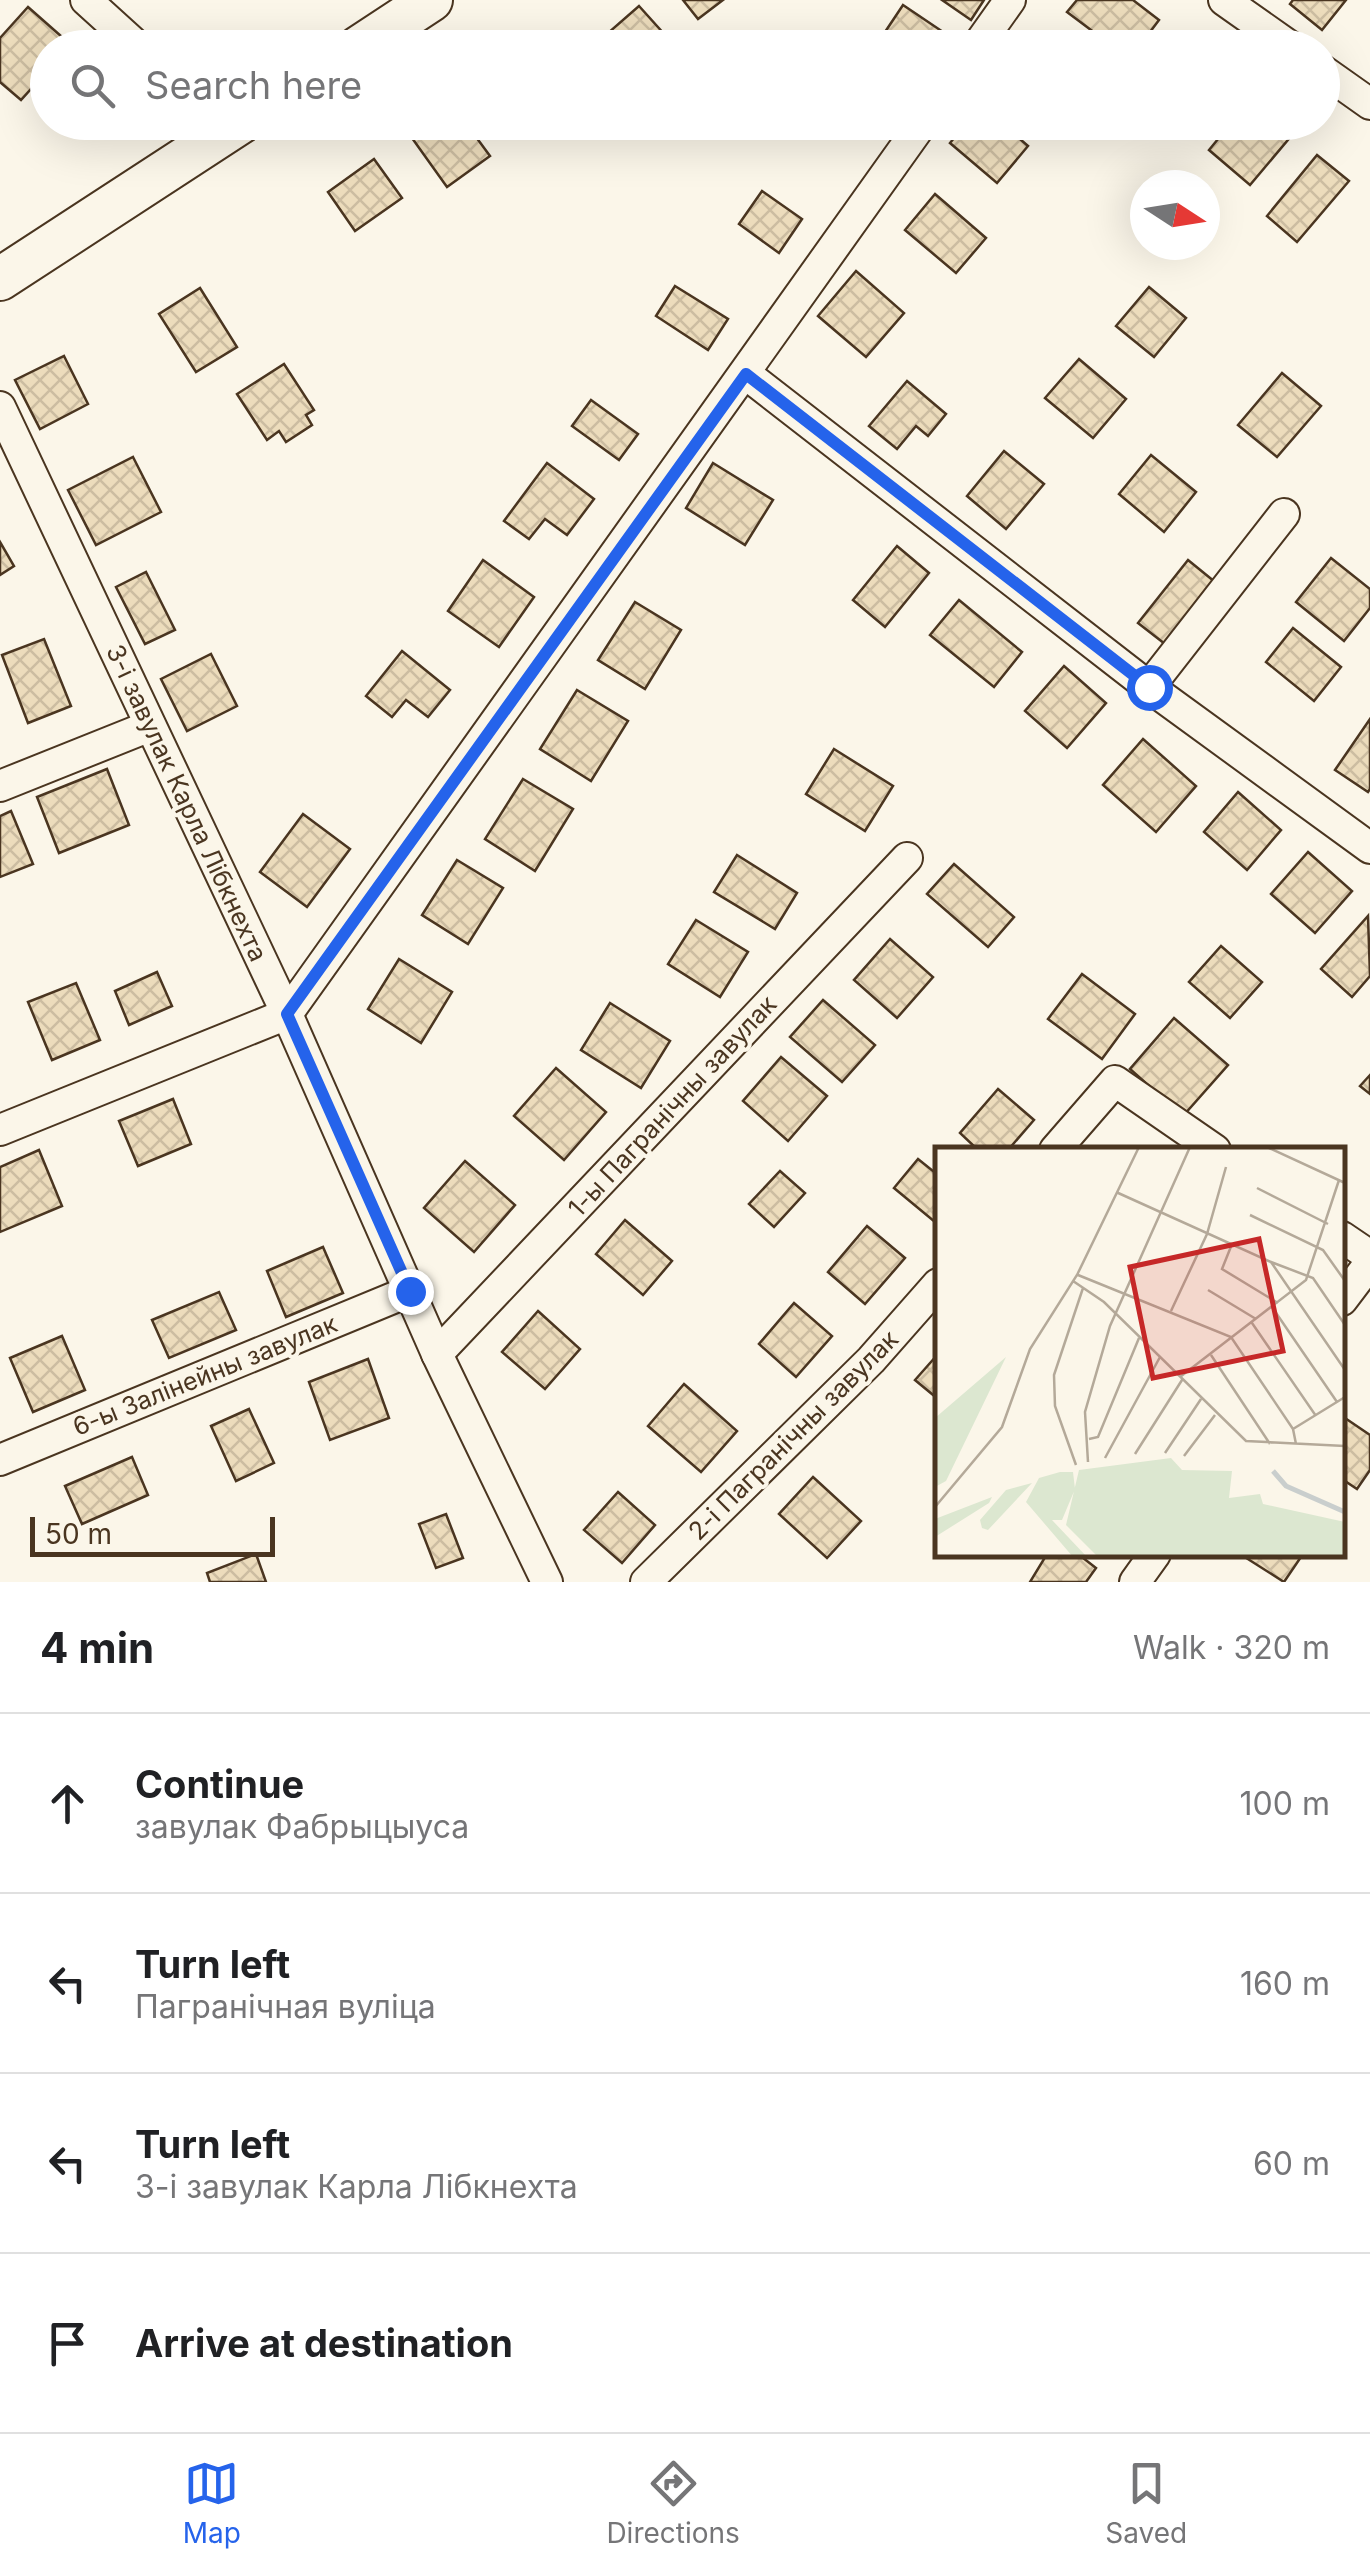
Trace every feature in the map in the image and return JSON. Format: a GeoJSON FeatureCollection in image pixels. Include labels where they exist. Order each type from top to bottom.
{"type":"FeatureCollection","features":[{"type":"Feature","properties":{"kind":"street"},"geometry":{"type":"LineString","coordinates":[[86,0],[119,30]]}},
{"type":"Feature","properties":{"kind":"street"},"geometry":{"type":"LineString","coordinates":[[385,30],[431,0]]}},
{"type":"Feature","properties":{"kind":"street"},"geometry":{"type":"LineString","coordinates":[[989,30],[1010,0]]}},
{"type":"Feature","properties":{"kind":"street"},"geometry":{"type":"LineString","coordinates":[[1224,0],[1266,30]]}},
{"type":"Feature","properties":{"kind":"street"},"geometry":{"type":"LineString","coordinates":[[1340,83],[1370,104]]}},
{"type":"Feature","properties":{"kind":"street"},"geometry":{"type":"LineString","coordinates":[[0,279],[209,140]]}},
{"type":"Feature","properties":{"kind":"street"},"geometry":{"type":"LineString","coordinates":[[0,1130],[287,1014],[910,140]]}},
{"type":"Feature","properties":{"kind":"street"},"geometry":{"type":"LineString","coordinates":[[746,374],[1149,687],[1370,848]]}},
{"type":"Feature","properties":{"kind":"street","name":"3-і завулак Карла Лібкнехта"},"geometry":{"type":"LineString","coordinates":[[0,406],[287,1014],[538,1579]]}},
{"type":"Feature","properties":{"kind":"street"},"geometry":{"type":"LineString","coordinates":[[1149,687],[1284,514]]}},
{"type":"Feature","properties":{"kind":"street"},"geometry":{"type":"LineString","coordinates":[[0,786],[150,726]]}},
{"type":"Feature","properties":{"kind":"street","name":"1-ы Пагранічны завулак"},"geometry":{"type":"LineString","coordinates":[[437,1354],[906,858]]}},
{"type":"Feature","properties":{"kind":"street"},"geometry":{"type":"LineString","coordinates":[[1058,1147],[1115,1081],[1211,1147]]}},
{"type":"Feature","properties":{"kind":"street"},"geometry":{"type":"LineString","coordinates":[[1345,1239],[1370,1259],[1345,1296]]}},
{"type":"Feature","properties":{"kind":"street","name":"2-і Пагранічны завулак"},"geometry":{"type":"LineString","coordinates":[[646,1582],[871,1360],[935,1287]]}},
{"type":"Feature","properties":{"kind":"street","name":"6-ы Залінейны завулак"},"geometry":{"type":"LineString","coordinates":[[0,1460],[410,1291]]}},
{"type":"Feature","properties":{"kind":"street"},"geometry":{"type":"LineString","coordinates":[[1134,1582],[1153,1557]]}},
{"type":"Feature","properties":{"kind":"building"},"geometry":{"type":"Polygon","coordinates":[[[683,0],[723,0],[698,19],[683,0]]]}},
{"type":"Feature","properties":{"kind":"building"},"geometry":{"type":"Polygon","coordinates":[[[942,0],[984,0],[971,20],[942,0]]]}},
{"type":"Feature","properties":{"kind":"building"},"geometry":{"type":"Polygon","coordinates":[[[1077,0],[1133,0],[1159,20],[1152,30],[1091,30],[1067,12],[1077,0]]]}},
{"type":"Feature","properties":{"kind":"building"},"geometry":{"type":"Polygon","coordinates":[[[1293,0],[1346,0],[1322,30],[1290,4],[1293,0]]]}},
{"type":"Feature","properties":{"kind":"building"},"geometry":{"type":"Polygon","coordinates":[[[903,5],[940,30],[886,30],[903,5]]]}},
{"type":"Feature","properties":{"kind":"building"},"geometry":{"type":"Polygon","coordinates":[[[639,6],[661,30],[611,30],[639,6]]]}},
{"type":"Feature","properties":{"kind":"building"},"geometry":{"type":"Polygon","coordinates":[[[28,7],[54,30],[30,30],[30,90],[21,100],[0,82],[0,38],[28,7]]]}},
{"type":"Feature","properties":{"kind":"building"},"geometry":{"type":"Polygon","coordinates":[[[413,140],[478,140],[490,156],[447,187],[413,140]]]}},
{"type":"Feature","properties":{"kind":"building"},"geometry":{"type":"Polygon","coordinates":[[[1021,140],[1028,146],[997,183],[950,143],[1021,140]]]}},
{"type":"Feature","properties":{"kind":"building"},"geometry":{"type":"Polygon","coordinates":[[[1217,140],[1288,140],[1250,185],[1209,150],[1217,140]]]}},
{"type":"Feature","properties":{"kind":"building"},"geometry":{"type":"Polygon","coordinates":[[[1317,155],[1349,181],[1297,242],[1267,216],[1317,155]]]}},
{"type":"Feature","properties":{"kind":"building"},"geometry":{"type":"Polygon","coordinates":[[[374,159],[402,198],[355,231],[328,192],[374,159]]]}},
{"type":"Feature","properties":{"kind":"building"},"geometry":{"type":"Polygon","coordinates":[[[762,191],[802,219],[779,253],[739,224],[762,191]]]}},
{"type":"Feature","properties":{"kind":"building"},"geometry":{"type":"Polygon","coordinates":[[[935,194],[986,238],[956,273],[905,230],[935,194]]]}},
{"type":"Feature","properties":{"kind":"building"},"geometry":{"type":"Polygon","coordinates":[[[856,271],[904,313],[866,357],[818,316],[856,271]]]}},
{"type":"Feature","properties":{"kind":"building"},"geometry":{"type":"Polygon","coordinates":[[[675,286],[728,319],[708,350],[656,316],[675,286]]]}},
{"type":"Feature","properties":{"kind":"building"},"geometry":{"type":"Polygon","coordinates":[[[1149,287],[1186,318],[1154,357],[1116,326],[1149,287]]]}},
{"type":"Feature","properties":{"kind":"building"},"geometry":{"type":"Polygon","coordinates":[[[200,288],[237,347],[196,372],[159,314],[200,288]]]}},
{"type":"Feature","properties":{"kind":"building"},"geometry":{"type":"Polygon","coordinates":[[[64,356],[88,404],[40,429],[15,380],[64,356]]]}},
{"type":"Feature","properties":{"kind":"building"},"geometry":{"type":"Polygon","coordinates":[[[1079,359],[1126,399],[1093,438],[1045,398],[1079,359]]]}},
{"type":"Feature","properties":{"kind":"building"},"geometry":{"type":"Polygon","coordinates":[[[284,364],[314,410],[306,415],[312,425],[286,442],[279,431],[267,440],[237,394],[284,364]]]}},
{"type":"Feature","properties":{"kind":"building"},"geometry":{"type":"Polygon","coordinates":[[[1282,373],[1321,406],[1277,457],[1238,425],[1282,373]]]}},
{"type":"Feature","properties":{"kind":"building"},"geometry":{"type":"Polygon","coordinates":[[[907,381],[946,414],[928,436],[916,426],[897,449],[869,426],[907,381]]]}},
{"type":"Feature","properties":{"kind":"building"},"geometry":{"type":"Polygon","coordinates":[[[591,400],[638,434],[619,460],[572,426],[591,400]]]}},
{"type":"Feature","properties":{"kind":"building"},"geometry":{"type":"Polygon","coordinates":[[[1004,451],[1044,484],[1006,529],[967,496],[1004,451]]]}},
{"type":"Feature","properties":{"kind":"building"},"geometry":{"type":"Polygon","coordinates":[[[1151,455],[1196,492],[1164,532],[1119,494],[1151,455]]]}},
{"type":"Feature","properties":{"kind":"building"},"geometry":{"type":"Polygon","coordinates":[[[133,457],[161,512],[96,545],[68,490],[133,457]]]}},
{"type":"Feature","properties":{"kind":"building"},"geometry":{"type":"Polygon","coordinates":[[[547,463],[594,499],[567,535],[545,519],[529,539],[504,521],[547,463]]]}},
{"type":"Feature","properties":{"kind":"building"},"geometry":{"type":"Polygon","coordinates":[[[713,463],[773,500],[745,545],[686,508],[713,463]]]}},
{"type":"Feature","properties":{"kind":"building"},"geometry":{"type":"Polygon","coordinates":[[[0,542],[14,566],[0,575],[0,542]]]}},
{"type":"Feature","properties":{"kind":"building"},"geometry":{"type":"Polygon","coordinates":[[[897,546],[929,573],[885,627],[853,600],[897,546]]]}},
{"type":"Feature","properties":{"kind":"building"},"geometry":{"type":"Polygon","coordinates":[[[1331,558],[1370,589],[1370,608],[1344,641],[1296,602],[1331,558]]]}},
{"type":"Feature","properties":{"kind":"building"},"geometry":{"type":"Polygon","coordinates":[[[483,560],[534,597],[499,647],[448,611],[483,560]]]}},
{"type":"Feature","properties":{"kind":"building"},"geometry":{"type":"Polygon","coordinates":[[[1188,560],[1215,582],[1165,644],[1138,623],[1188,560]]]}},
{"type":"Feature","properties":{"kind":"building"},"geometry":{"type":"Polygon","coordinates":[[[146,572],[175,630],[145,644],[116,587],[146,572]]]}},
{"type":"Feature","properties":{"kind":"building"},"geometry":{"type":"Polygon","coordinates":[[[959,600],[1022,652],[994,687],[930,635],[959,600]]]}},
{"type":"Feature","properties":{"kind":"building"},"geometry":{"type":"Polygon","coordinates":[[[635,602],[681,630],[645,689],[598,660],[635,602]]]}},
{"type":"Feature","properties":{"kind":"building"},"geometry":{"type":"Polygon","coordinates":[[[1293,628],[1341,667],[1314,701],[1266,662],[1293,628]]]}},
{"type":"Feature","properties":{"kind":"building"},"geometry":{"type":"Polygon","coordinates":[[[44,639],[71,706],[28,723],[2,655],[44,639]]]}},
{"type":"Feature","properties":{"kind":"building"},"geometry":{"type":"Polygon","coordinates":[[[402,651],[450,690],[428,717],[406,700],[392,717],[366,696],[402,651]]]}},
{"type":"Feature","properties":{"kind":"building"},"geometry":{"type":"Polygon","coordinates":[[[211,654],[237,706],[187,731],[161,679],[211,654]]]}},
{"type":"Feature","properties":{"kind":"building"},"geometry":{"type":"Polygon","coordinates":[[[1064,666],[1106,703],[1067,748],[1025,711],[1064,666]]]}},
{"type":"Feature","properties":{"kind":"building"},"geometry":{"type":"Polygon","coordinates":[[[577,690],[628,721],[591,781],[540,749],[577,690]]]}},
{"type":"Feature","properties":{"kind":"building"},"geometry":{"type":"Polygon","coordinates":[[[1370,719],[1370,789],[1368,792],[1335,770],[1370,719]]]}},
{"type":"Feature","properties":{"kind":"building"},"geometry":{"type":"Polygon","coordinates":[[[1143,739],[1196,786],[1156,832],[1103,785],[1143,739]]]}},
{"type":"Feature","properties":{"kind":"building"},"geometry":{"type":"Polygon","coordinates":[[[834,749],[893,786],[865,831],[806,794],[834,749]]]}},
{"type":"Feature","properties":{"kind":"building"},"geometry":{"type":"Polygon","coordinates":[[[107,769],[129,825],[59,853],[37,797],[107,769]]]}},
{"type":"Feature","properties":{"kind":"building"},"geometry":{"type":"Polygon","coordinates":[[[523,779],[573,809],[535,871],[485,839],[523,779]]]}},
{"type":"Feature","properties":{"kind":"building"},"geometry":{"type":"Polygon","coordinates":[[[1238,792],[1281,830],[1247,870],[1204,832],[1238,792]]]}},
{"type":"Feature","properties":{"kind":"building"},"geometry":{"type":"Polygon","coordinates":[[[11,811],[33,864],[0,877],[0,816],[11,811]]]}},
{"type":"Feature","properties":{"kind":"building"},"geometry":{"type":"Polygon","coordinates":[[[303,814],[350,849],[307,907],[260,872],[303,814]]]}},
{"type":"Feature","properties":{"kind":"building"},"geometry":{"type":"Polygon","coordinates":[[[1308,852],[1352,891],[1315,933],[1271,894],[1308,852]]]}},
{"type":"Feature","properties":{"kind":"building"},"geometry":{"type":"Polygon","coordinates":[[[737,855],[797,893],[775,929],[714,892],[737,855]]]}},
{"type":"Feature","properties":{"kind":"building"},"geometry":{"type":"Polygon","coordinates":[[[457,860],[503,888],[468,944],[422,915],[457,860]]]}},
{"type":"Feature","properties":{"kind":"building"},"geometry":{"type":"Polygon","coordinates":[[[954,864],[1014,917],[988,947],[927,894],[954,864]]]}},
{"type":"Feature","properties":{"kind":"building"},"geometry":{"type":"Polygon","coordinates":[[[1368,916],[1370,976],[1352,997],[1321,969],[1368,916]]]}},
{"type":"Feature","properties":{"kind":"building"},"geometry":{"type":"Polygon","coordinates":[[[696,920],[748,952],[720,997],[668,964],[696,920]]]}},
{"type":"Feature","properties":{"kind":"building"},"geometry":{"type":"Polygon","coordinates":[[[890,939],[933,977],[897,1018],[854,980],[890,939]]]}},
{"type":"Feature","properties":{"kind":"building"},"geometry":{"type":"Polygon","coordinates":[[[1221,946],[1262,982],[1230,1018],[1189,982],[1221,946]]]}},
{"type":"Feature","properties":{"kind":"building"},"geometry":{"type":"Polygon","coordinates":[[[399,959],[452,992],[421,1043],[368,1009],[399,959]]]}},
{"type":"Feature","properties":{"kind":"building"},"geometry":{"type":"Polygon","coordinates":[[[157,972],[172,1006],[129,1025],[115,991],[157,972]]]}},
{"type":"Feature","properties":{"kind":"building"},"geometry":{"type":"Polygon","coordinates":[[[1082,974],[1135,1014],[1102,1059],[1048,1019],[1082,974]]]}},
{"type":"Feature","properties":{"kind":"building"},"geometry":{"type":"Polygon","coordinates":[[[76,983],[100,1040],[52,1060],[28,1002],[76,983]]]}},
{"type":"Feature","properties":{"kind":"building"},"geometry":{"type":"Polygon","coordinates":[[[823,1000],[875,1045],[842,1082],[790,1037],[823,1000]]]}},
{"type":"Feature","properties":{"kind":"building"},"geometry":{"type":"Polygon","coordinates":[[[610,1003],[670,1041],[641,1088],[581,1050],[610,1003]]]}},
{"type":"Feature","properties":{"kind":"building"},"geometry":{"type":"Polygon","coordinates":[[[1174,1018],[1228,1065],[1183,1116],[1130,1069],[1174,1018]]]}},
{"type":"Feature","properties":{"kind":"building"},"geometry":{"type":"Polygon","coordinates":[[[781,1057],[827,1096],[788,1141],[743,1101],[781,1057]]]}},
{"type":"Feature","properties":{"kind":"building"},"geometry":{"type":"Polygon","coordinates":[[[556,1068],[606,1112],[564,1160],[514,1116],[556,1068]]]}},
{"type":"Feature","properties":{"kind":"building"},"geometry":{"type":"Polygon","coordinates":[[[1370,1075],[1370,1094],[1360,1086],[1370,1075]]]}},
{"type":"Feature","properties":{"kind":"building"},"geometry":{"type":"Polygon","coordinates":[[[998,1089],[1034,1120],[1011,1147],[975,1147],[960,1133],[998,1089]]]}},
{"type":"Feature","properties":{"kind":"building"},"geometry":{"type":"Polygon","coordinates":[[[173,1099],[191,1144],[138,1166],[119,1121],[173,1099]]]}},
{"type":"Feature","properties":{"kind":"building"},"geometry":{"type":"Polygon","coordinates":[[[39,1150],[62,1206],[0,1232],[0,1167],[39,1150]]]}},
{"type":"Feature","properties":{"kind":"building"},"geometry":{"type":"Polygon","coordinates":[[[918,1159],[935,1173],[935,1222],[894,1188],[918,1159]]]}},
{"type":"Feature","properties":{"kind":"building"},"geometry":{"type":"Polygon","coordinates":[[[465,1161],[515,1205],[474,1252],[424,1208],[465,1161]]]}},
{"type":"Feature","properties":{"kind":"building"},"geometry":{"type":"Polygon","coordinates":[[[780,1171],[805,1193],[774,1227],[749,1204],[780,1171]]]}},
{"type":"Feature","properties":{"kind":"building"},"geometry":{"type":"Polygon","coordinates":[[[625,1220],[672,1261],[643,1295],[596,1254],[625,1220]]]}},
{"type":"Feature","properties":{"kind":"building"},"geometry":{"type":"Polygon","coordinates":[[[867,1226],[905,1258],[865,1304],[828,1272],[867,1226]]]}},
{"type":"Feature","properties":{"kind":"building"},"geometry":{"type":"Polygon","coordinates":[[[323,1247],[343,1293],[286,1317],[267,1271],[323,1247]]]}},
{"type":"Feature","properties":{"kind":"building"},"geometry":{"type":"Polygon","coordinates":[[[219,1292],[236,1330],[169,1358],[152,1320],[219,1292]]]}},
{"type":"Feature","properties":{"kind":"building"},"geometry":{"type":"Polygon","coordinates":[[[794,1303],[832,1336],[796,1377],[759,1344],[794,1303]]]}},
{"type":"Feature","properties":{"kind":"building"},"geometry":{"type":"Polygon","coordinates":[[[538,1311],[580,1349],[545,1389],[502,1352],[538,1311]]]}},
{"type":"Feature","properties":{"kind":"building"},"geometry":{"type":"Polygon","coordinates":[[[62,1336],[85,1390],[33,1412],[10,1358],[62,1336]]]}},
{"type":"Feature","properties":{"kind":"building"},"geometry":{"type":"Polygon","coordinates":[[[935,1357],[935,1397],[915,1380],[935,1357]]]}},
{"type":"Feature","properties":{"kind":"building"},"geometry":{"type":"Polygon","coordinates":[[[368,1359],[389,1418],[330,1440],[309,1382],[368,1359]]]}},
{"type":"Feature","properties":{"kind":"building"},"geometry":{"type":"Polygon","coordinates":[[[684,1384],[737,1431],[701,1472],[648,1426],[684,1384]]]}},
{"type":"Feature","properties":{"kind":"building"},"geometry":{"type":"Polygon","coordinates":[[[249,1409],[274,1463],[236,1481],[211,1426],[249,1409]]]}},
{"type":"Feature","properties":{"kind":"building"},"geometry":{"type":"Polygon","coordinates":[[[1345,1418],[1370,1435],[1370,1470],[1357,1489],[1345,1481],[1345,1418]]]}},
{"type":"Feature","properties":{"kind":"building"},"geometry":{"type":"Polygon","coordinates":[[[132,1457],[148,1495],[82,1524],[65,1486],[132,1457]]]}},
{"type":"Feature","properties":{"kind":"building"},"geometry":{"type":"Polygon","coordinates":[[[813,1477],[861,1521],[827,1558],[779,1514],[813,1477]]]}},
{"type":"Feature","properties":{"kind":"building"},"geometry":{"type":"Polygon","coordinates":[[[618,1492],[655,1525],[622,1563],[584,1530],[618,1492]]]}},
{"type":"Feature","properties":{"kind":"building"},"geometry":{"type":"Polygon","coordinates":[[[446,1514],[463,1558],[436,1568],[419,1524],[446,1514]]]}},
{"type":"Feature","properties":{"kind":"building"},"geometry":{"type":"Polygon","coordinates":[[[256,1554],[266,1582],[210,1582],[207,1573],[256,1554]]]}},
{"type":"Feature","properties":{"kind":"building"},"geometry":{"type":"Polygon","coordinates":[[[1045,1557],[1082,1557],[1096,1568],[1086,1582],[1030,1582],[1045,1557]]]}},
{"type":"Feature","properties":{"kind":"building"},"geometry":{"type":"Polygon","coordinates":[[[1245,1557],[1301,1557],[1284,1582],[1245,1557]]]}},
{"type":"Feature","properties":{"kind":"route"},"geometry":{"type":"LineString","coordinates":[[410,1291],[287,1014],[746,374],[1149,687]]}}]}
